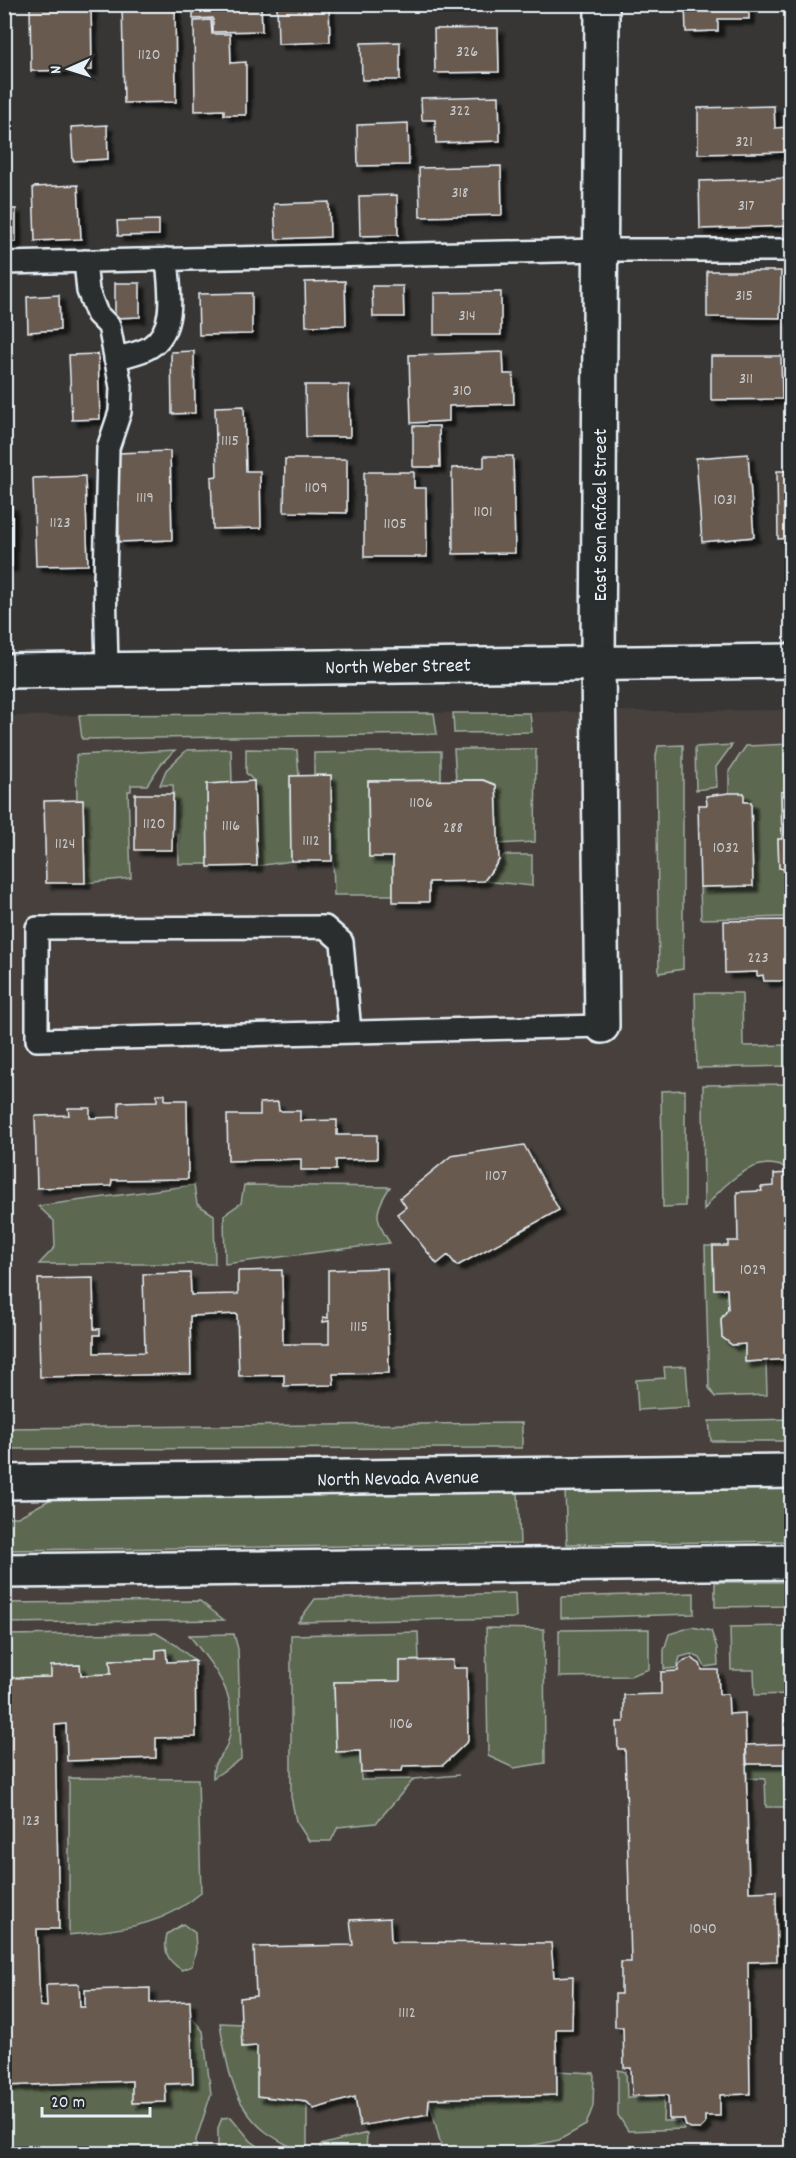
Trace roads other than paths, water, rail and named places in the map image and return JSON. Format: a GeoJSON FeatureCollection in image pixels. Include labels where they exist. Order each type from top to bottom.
{"type":"FeatureCollection","features":[{"type":"Feature","properties":{"kind":"street","name":"East San Rafael Street"},"geometry":{"type":"LineString","coordinates":[[602,4],[598,662],[602,1026]]}},
{"type":"Feature","properties":{"kind":"street","name":"North Weber Street"},"geometry":{"type":"LineString","coordinates":[[4,671],[792,661]]}},
{"type":"Feature","properties":{"kind":"street","name":"North Nevada Avenue"},"geometry":{"type":"LineString","coordinates":[[4,1482],[792,1471]]}},
{"type":"Feature","properties":{"kind":"street"},"geometry":{"type":"LineString","coordinates":[[4,1571],[792,1562]]}},
{"type":"Feature","properties":{"kind":"lane"},"geometry":{"type":"LineString","coordinates":[[4,263],[601,250],[792,250]]}},
{"type":"Feature","properties":{"kind":"lane"},"geometry":{"type":"LineString","coordinates":[[115,359],[149,348],[161,338],[171,310],[167,259]]}},
{"type":"Feature","properties":{"kind":"lane"},"geometry":{"type":"LineString","coordinates":[[86,261],[88,291],[97,314],[109,326],[121,387],[120,412],[108,448],[105,581],[107,669]]}},
{"type":"Feature","properties":{"kind":"lane"},"geometry":{"type":"LineString","coordinates":[[350,1032],[342,942],[325,927],[37,928],[37,1040],[602,1026]]}}]}
